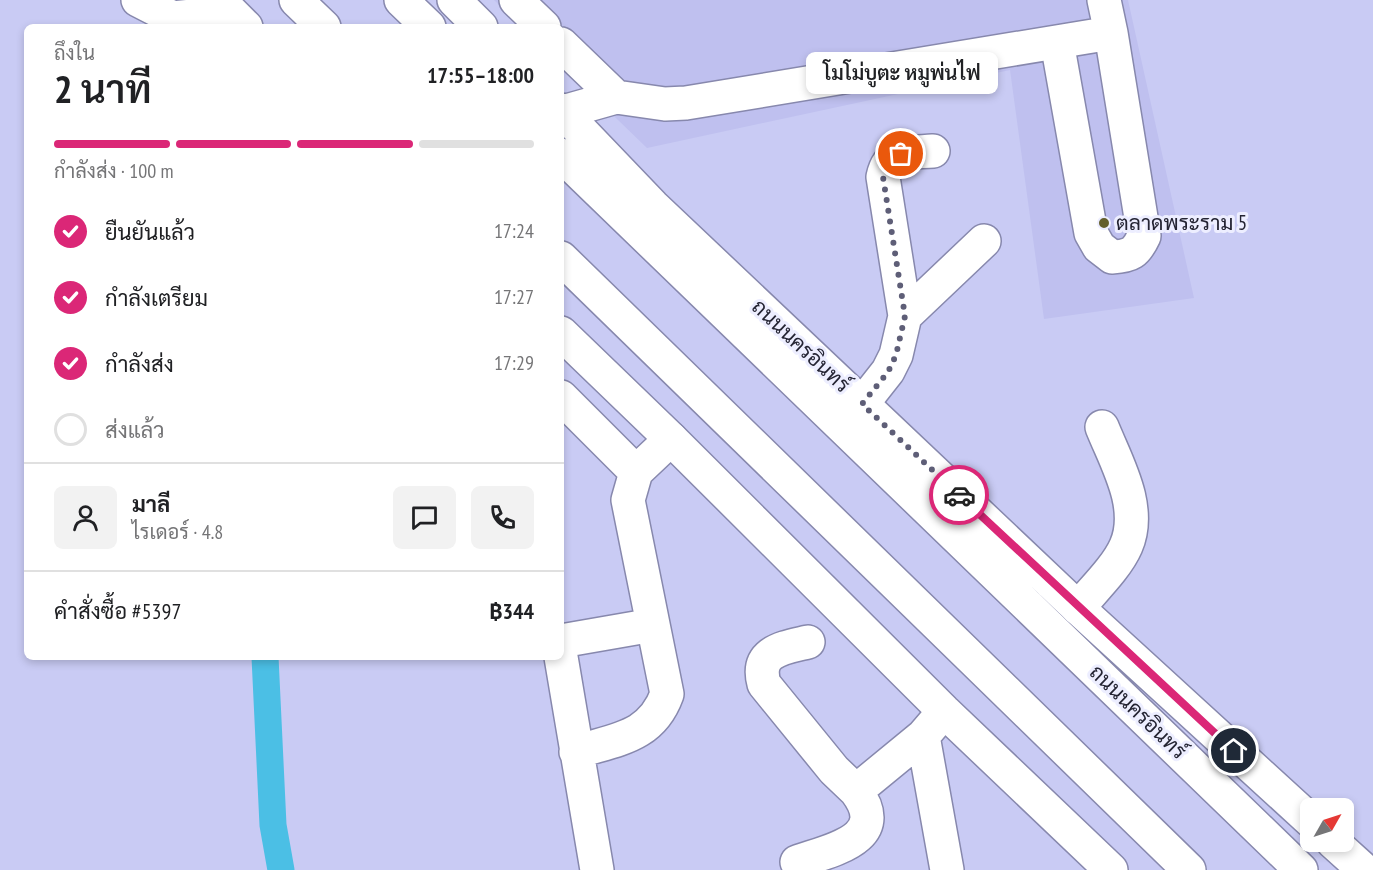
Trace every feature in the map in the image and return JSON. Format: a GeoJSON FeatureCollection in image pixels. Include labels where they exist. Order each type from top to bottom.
{"type":"FeatureCollection","features":[{"type":"Feature","properties":{"kind":"main road"},"geometry":{"type":"LineString","coordinates":[[138,0],[173,18],[230,11]]}},
{"type":"Feature","properties":{"kind":"main road"},"geometry":{"type":"LineString","coordinates":[[296,0],[321,24]]}},
{"type":"Feature","properties":{"kind":"main road"},"geometry":{"type":"LineString","coordinates":[[401,0],[426,24]]}},
{"type":"Feature","properties":{"kind":"main road"},"geometry":{"type":"LineString","coordinates":[[454,0],[477,24]]}},
{"type":"Feature","properties":{"kind":"main road"},"geometry":{"type":"LineString","coordinates":[[516,0],[541,24]]}},
{"type":"Feature","properties":{"kind":"main road"},"geometry":{"type":"LineString","coordinates":[[1057,42],[1091,232],[1099,247],[1112,257],[1125,256],[1138,250],[1144,236],[1104,0]]}},
{"type":"Feature","properties":{"kind":"main road"},"geometry":{"type":"LineString","coordinates":[[564,111],[616,98],[665,104],[686,103],[1111,33]]}},
{"type":"Feature","properties":{"kind":"main road"},"geometry":{"type":"LineString","coordinates":[[564,47],[616,98]]}},
{"type":"Feature","properties":{"kind":"main road","name":"ถนนนครอินทร์"},"geometry":{"type":"LineString","coordinates":[[564,113],[653,206],[1078,608],[1300,811]]}},
{"type":"Feature","properties":{"kind":"main road"},"geometry":{"type":"LineString","coordinates":[[862,404],[888,372],[896,355],[905,316],[883,177],[886,164],[901,154],[933,151]]}},
{"type":"Feature","properties":{"kind":"main road","name":"ถนนนครอินทร์"},"geometry":{"type":"LineString","coordinates":[[564,157],[1301,870]]}},
{"type":"Feature","properties":{"kind":"main road"},"geometry":{"type":"LineString","coordinates":[[905,316],[984,241]]}},
{"type":"Feature","properties":{"kind":"main road"},"geometry":{"type":"LineString","coordinates":[[564,261],[1189,870]]}},
{"type":"Feature","properties":{"kind":"main road"},"geometry":{"type":"LineString","coordinates":[[564,336],[944,711],[1111,870]]}},
{"type":"Feature","properties":{"kind":"main road"},"geometry":{"type":"LineString","coordinates":[[564,400],[636,472]]}},
{"type":"Feature","properties":{"kind":"main road"},"geometry":{"type":"LineString","coordinates":[[1078,608],[1126,547],[1131,531],[1132,516],[1129,500],[1102,427]]}},
{"type":"Feature","properties":{"kind":"main road"},"geometry":{"type":"LineString","coordinates":[[576,752],[638,732],[651,723],[662,708],[667,694],[628,500],[636,472],[671,439]]}},
{"type":"Feature","properties":{"kind":"main road"},"geometry":{"type":"LineString","coordinates":[[564,640],[653,625]]}},
{"type":"Feature","properties":{"kind":"main road"},"geometry":{"type":"LineString","coordinates":[[797,862],[860,836],[867,826],[868,813],[864,801],[856,791],[834,770],[764,684],[760,672],[765,660],[774,652],[808,642]]}},
{"type":"Feature","properties":{"kind":"main road"},"geometry":{"type":"LineString","coordinates":[[561,660],[597,870]]}},
{"type":"Feature","properties":{"kind":"main road"},"geometry":{"type":"LineString","coordinates":[[856,791],[923,736],[944,711]]}},
{"type":"Feature","properties":{"kind":"main road"},"geometry":{"type":"LineString","coordinates":[[923,736],[947,870]]}},
{"type":"Feature","properties":{"kind":"main road"},"geometry":{"type":"LineString","coordinates":[[1344,852],[1364,870]]}},
{"type":"Feature","properties":{"kind":"shaded area","name":"ตลาดพระราม 5"},"geometry":{"type":"Polygon","coordinates":[[[494,0],[1128,0],[1194,298],[1044,319],[1010,70],[647,148],[564,68],[564,24],[519,24],[494,0]]]}},
{"type":"Feature","properties":{"kind":"waterway"},"geometry":{"type":"LineString","coordinates":[[265,660],[273,825],[281,870]]}},
{"type":"Feature","properties":{"kind":"way so far"},"geometry":{"type":"LineString","coordinates":[[901,154],[886,164],[883,177],[905,316],[896,355],[888,372],[862,404],[959,495]]}},
{"type":"Feature","properties":{"kind":"place","name":"โมโม่บูตะ หมูพ่นไฟ"},"geometry":{"type":"Point","coordinates":[901,154]}},
{"type":"Feature","properties":{"kind":"place","name":"ตลาดพระราม 5"},"geometry":{"type":"Point","coordinates":[1104,223]}},
{"type":"Feature","properties":{"kind":"route"},"geometry":{"type":"LineString","coordinates":[[959,495],[1234,751]]}}]}
